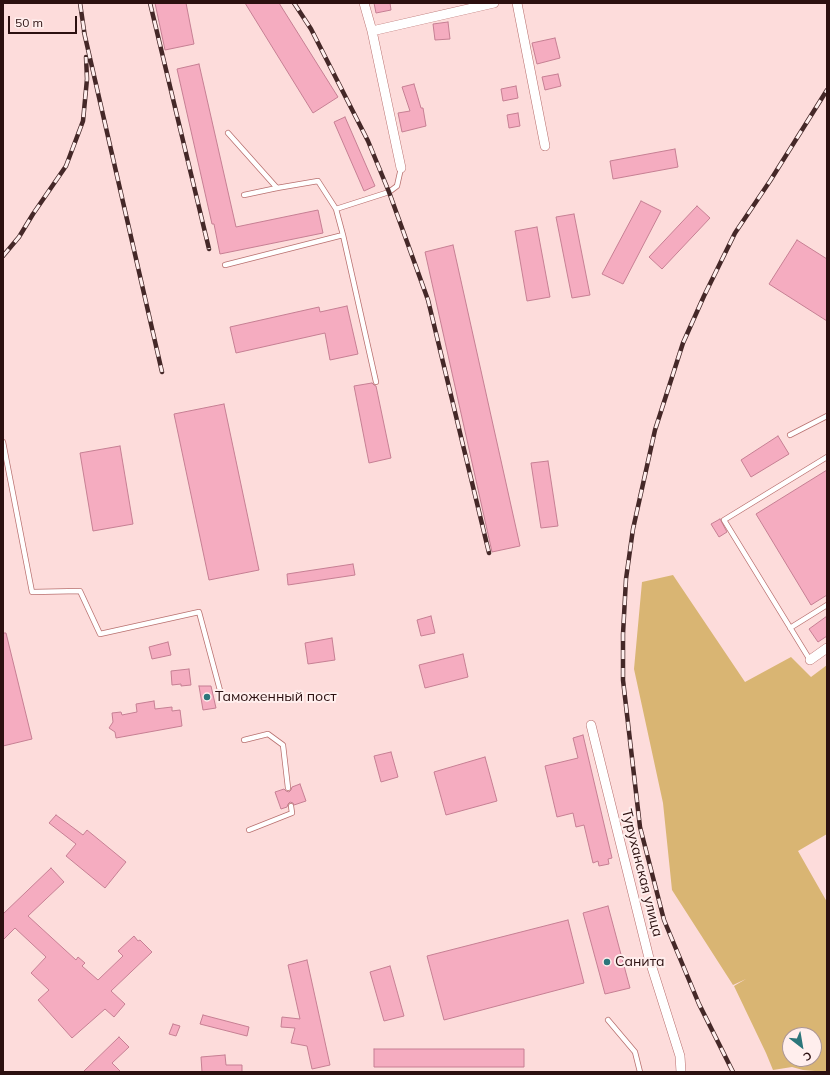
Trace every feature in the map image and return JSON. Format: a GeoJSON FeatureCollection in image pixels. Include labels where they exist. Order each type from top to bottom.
{"type":"FeatureCollection","features":[{"type":"Feature","properties":{"kind":"street"},"geometry":{"type":"LineString","coordinates":[[364,3],[372,31],[401,168]]}},
{"type":"Feature","properties":{"kind":"street"},"geometry":{"type":"LineString","coordinates":[[372,31],[494,3]]}},
{"type":"Feature","properties":{"kind":"street"},"geometry":{"type":"LineString","coordinates":[[517,3],[545,146]]}},
{"type":"Feature","properties":{"kind":"street"},"geometry":{"type":"LineString","coordinates":[[810,660],[827,648]]}},
{"type":"Feature","properties":{"kind":"street","name":"Туруханская улица"},"geometry":{"type":"LineString","coordinates":[[591,725],[649,958],[680,1056],[681,1072]]}},
{"type":"Feature","properties":{"kind":"lane"},"geometry":{"type":"LineString","coordinates":[[228,133],[277,188]]}},
{"type":"Feature","properties":{"kind":"lane"},"geometry":{"type":"LineString","coordinates":[[336,209],[389,192],[397,186],[401,168]]}},
{"type":"Feature","properties":{"kind":"lane"},"geometry":{"type":"LineString","coordinates":[[244,195],[318,181],[336,209],[376,382]]}},
{"type":"Feature","properties":{"kind":"lane"},"geometry":{"type":"LineString","coordinates":[[225,265],[343,234]]}},
{"type":"Feature","properties":{"kind":"lane"},"geometry":{"type":"LineString","coordinates":[[790,435],[827,416]]}},
{"type":"Feature","properties":{"kind":"lane"},"geometry":{"type":"LineString","coordinates":[[3,442],[32,592],[80,591],[100,634],[199,612],[221,694]]}},
{"type":"Feature","properties":{"kind":"lane"},"geometry":{"type":"LineString","coordinates":[[810,660],[724,520],[827,457]]}},
{"type":"Feature","properties":{"kind":"lane"},"geometry":{"type":"LineString","coordinates":[[790,628],[827,605]]}},
{"type":"Feature","properties":{"kind":"lane"},"geometry":{"type":"LineString","coordinates":[[244,740],[268,734],[283,745],[288,788]]}},
{"type":"Feature","properties":{"kind":"lane"},"geometry":{"type":"LineString","coordinates":[[249,830],[292,813],[291,806]]}},
{"type":"Feature","properties":{"kind":"lane"},"geometry":{"type":"LineString","coordinates":[[608,1020],[635,1052],[640,1072]]}},
{"type":"Feature","properties":{"kind":"shaded area"},"geometry":{"type":"Polygon","coordinates":[[[673,575],[745,682],[791,657],[811,677],[827,665],[827,834],[798,851],[827,902],[827,1072],[803,1070],[792,1067],[773,1070],[734,986],[746,979],[733,985],[672,890],[663,803],[634,669],[642,582],[673,575]]]}},
{"type":"Feature","properties":{"kind":"building"},"geometry":{"type":"Polygon","coordinates":[[[155,3],[186,3],[194,44],[165,50],[155,3]]]}},
{"type":"Feature","properties":{"kind":"building"},"geometry":{"type":"Polygon","coordinates":[[[245,3],[279,3],[338,97],[313,113],[245,3]]]}},
{"type":"Feature","properties":{"kind":"building"},"geometry":{"type":"Polygon","coordinates":[[[374,3],[390,3],[391,10],[376,13],[374,3]]]}},
{"type":"Feature","properties":{"kind":"building"},"geometry":{"type":"Polygon","coordinates":[[[448,22],[450,39],[435,40],[433,24],[448,22]]]}},
{"type":"Feature","properties":{"kind":"building"},"geometry":{"type":"Polygon","coordinates":[[[555,38],[560,58],[537,64],[532,43],[555,38]]]}},
{"type":"Feature","properties":{"kind":"building"},"geometry":{"type":"Polygon","coordinates":[[[199,64],[236,227],[318,210],[323,233],[220,254],[177,69],[199,64]]]}},
{"type":"Feature","properties":{"kind":"building"},"geometry":{"type":"Polygon","coordinates":[[[558,74],[561,86],[545,90],[542,77],[558,74]]]}},
{"type":"Feature","properties":{"kind":"building"},"geometry":{"type":"Polygon","coordinates":[[[414,84],[421,108],[423,108],[426,126],[402,132],[398,113],[410,111],[402,87],[414,84]]]}},
{"type":"Feature","properties":{"kind":"building"},"geometry":{"type":"Polygon","coordinates":[[[516,86],[518,98],[503,101],[501,89],[516,86]]]}},
{"type":"Feature","properties":{"kind":"building"},"geometry":{"type":"Polygon","coordinates":[[[518,113],[520,126],[509,128],[507,115],[518,113]]]}},
{"type":"Feature","properties":{"kind":"building"},"geometry":{"type":"Polygon","coordinates":[[[345,117],[375,186],[364,191],[334,122],[345,117]]]}},
{"type":"Feature","properties":{"kind":"building"},"geometry":{"type":"Polygon","coordinates":[[[675,149],[678,167],[613,179],[610,161],[675,149]]]}},
{"type":"Feature","properties":{"kind":"building"},"geometry":{"type":"Polygon","coordinates":[[[641,201],[661,211],[623,284],[602,274],[641,201]]]}},
{"type":"Feature","properties":{"kind":"building"},"geometry":{"type":"Polygon","coordinates":[[[697,206],[710,218],[662,269],[649,257],[697,206]]]}},
{"type":"Feature","properties":{"kind":"building"},"geometry":{"type":"Polygon","coordinates":[[[574,214],[590,295],[572,298],[556,217],[574,214]]]}},
{"type":"Feature","properties":{"kind":"building"},"geometry":{"type":"Polygon","coordinates":[[[537,227],[550,297],[527,301],[515,231],[537,227]]]}},
{"type":"Feature","properties":{"kind":"building"},"geometry":{"type":"Polygon","coordinates":[[[797,240],[827,259],[827,321],[769,284],[797,240]]]}},
{"type":"Feature","properties":{"kind":"building"},"geometry":{"type":"Polygon","coordinates":[[[453,245],[520,546],[492,552],[425,252],[453,245]]]}},
{"type":"Feature","properties":{"kind":"building"},"geometry":{"type":"Polygon","coordinates":[[[347,306],[358,354],[330,360],[325,333],[236,353],[230,327],[319,307],[320,312],[347,306]]]}},
{"type":"Feature","properties":{"kind":"building"},"geometry":{"type":"Polygon","coordinates":[[[372,383],[376,386],[391,458],[369,463],[354,386],[372,383]]]}},
{"type":"Feature","properties":{"kind":"building"},"geometry":{"type":"Polygon","coordinates":[[[224,404],[259,570],[209,580],[174,414],[224,404]]]}},
{"type":"Feature","properties":{"kind":"building"},"geometry":{"type":"Polygon","coordinates":[[[778,436],[789,454],[751,477],[741,460],[778,436]]]}},
{"type":"Feature","properties":{"kind":"building"},"geometry":{"type":"Polygon","coordinates":[[[120,446],[133,524],[93,531],[80,453],[120,446]]]}},
{"type":"Feature","properties":{"kind":"building"},"geometry":{"type":"Polygon","coordinates":[[[548,461],[558,526],[541,528],[531,463],[548,461]]]}},
{"type":"Feature","properties":{"kind":"building"},"geometry":{"type":"Polygon","coordinates":[[[827,470],[827,595],[811,605],[756,514],[827,470]]]}},
{"type":"Feature","properties":{"kind":"building"},"geometry":{"type":"Polygon","coordinates":[[[720,519],[727,532],[719,537],[711,524],[720,519]]]}},
{"type":"Feature","properties":{"kind":"building"},"geometry":{"type":"Polygon","coordinates":[[[353,564],[355,575],[288,585],[287,574],[353,564]]]}},
{"type":"Feature","properties":{"kind":"building"},"geometry":{"type":"Polygon","coordinates":[[[431,616],[435,633],[421,636],[417,620],[431,616]]]}},
{"type":"Feature","properties":{"kind":"building"},"geometry":{"type":"Polygon","coordinates":[[[827,616],[827,636],[818,642],[809,629],[827,616]]]}},
{"type":"Feature","properties":{"kind":"building"},"geometry":{"type":"Polygon","coordinates":[[[3,633],[6,633],[32,739],[3,746],[3,633]]]}},
{"type":"Feature","properties":{"kind":"building"},"geometry":{"type":"Polygon","coordinates":[[[332,638],[335,660],[308,664],[305,643],[332,638]]]}},
{"type":"Feature","properties":{"kind":"building"},"geometry":{"type":"Polygon","coordinates":[[[168,642],[171,655],[152,659],[149,647],[168,642]]]}},
{"type":"Feature","properties":{"kind":"building"},"geometry":{"type":"Polygon","coordinates":[[[463,654],[468,677],[425,688],[419,665],[463,654]]]}},
{"type":"Feature","properties":{"kind":"building"},"geometry":{"type":"Polygon","coordinates":[[[189,669],[191,685],[172,685],[171,671],[189,669]]]}},
{"type":"Feature","properties":{"kind":"building","name":"Таможенный пост"},"geometry":{"type":"Polygon","coordinates":[[[199,686],[211,686],[216,708],[203,710],[199,686]]]}},
{"type":"Feature","properties":{"kind":"building"},"geometry":{"type":"Polygon","coordinates":[[[154,701],[155,709],[172,707],[172,711],[180,710],[182,726],[116,738],[115,732],[109,728],[113,722],[112,713],[121,712],[122,715],[137,712],[136,704],[154,701]]]}},
{"type":"Feature","properties":{"kind":"building"},"geometry":{"type":"Polygon","coordinates":[[[583,735],[612,858],[608,859],[609,864],[599,866],[598,861],[593,863],[584,825],[576,827],[573,813],[557,817],[545,766],[578,758],[573,738],[583,735]]]}},
{"type":"Feature","properties":{"kind":"building"},"geometry":{"type":"Polygon","coordinates":[[[391,752],[398,777],[381,782],[374,756],[391,752]]]}},
{"type":"Feature","properties":{"kind":"building"},"geometry":{"type":"Polygon","coordinates":[[[485,757],[497,801],[446,815],[434,772],[485,757]]]}},
{"type":"Feature","properties":{"kind":"building"},"geometry":{"type":"Polygon","coordinates":[[[300,784],[306,801],[294,805],[290,802],[287,807],[281,809],[275,792],[284,789],[289,792],[292,787],[300,784]]]}},
{"type":"Feature","properties":{"kind":"building"},"geometry":{"type":"Polygon","coordinates":[[[56,815],[83,835],[87,830],[126,862],[105,888],[66,856],[76,844],[49,823],[56,815]]]}},
{"type":"Feature","properties":{"kind":"building"},"geometry":{"type":"Polygon","coordinates":[[[51,868],[64,882],[28,916],[76,960],[78,957],[85,963],[82,966],[98,980],[123,956],[118,951],[134,936],[152,952],[111,991],[125,1004],[114,1017],[105,1009],[72,1038],[38,1000],[49,990],[31,973],[46,957],[15,928],[3,940],[3,914],[51,868]]]}},
{"type":"Feature","properties":{"kind":"building"},"geometry":{"type":"Polygon","coordinates":[[[608,906],[630,988],[605,994],[583,913],[608,906]]]}},
{"type":"Feature","properties":{"kind":"building"},"geometry":{"type":"Polygon","coordinates":[[[568,920],[584,983],[444,1020],[427,956],[568,920]]]}},
{"type":"Feature","properties":{"kind":"building"},"geometry":{"type":"Polygon","coordinates":[[[307,960],[330,1065],[312,1069],[307,1046],[291,1043],[295,1028],[281,1027],[282,1017],[300,1019],[288,965],[307,960]]]}},
{"type":"Feature","properties":{"kind":"building"},"geometry":{"type":"Polygon","coordinates":[[[390,966],[404,1016],[384,1021],[370,972],[390,966]]]}},
{"type":"Feature","properties":{"kind":"building"},"geometry":{"type":"Polygon","coordinates":[[[203,1015],[249,1027],[247,1036],[200,1024],[203,1015]]]}},
{"type":"Feature","properties":{"kind":"building"},"geometry":{"type":"Polygon","coordinates":[[[173,1024],[180,1026],[176,1036],[169,1034],[173,1024]]]}},
{"type":"Feature","properties":{"kind":"building"},"geometry":{"type":"Polygon","coordinates":[[[119,1037],[129,1047],[112,1063],[121,1072],[83,1072],[119,1037]]]}},
{"type":"Feature","properties":{"kind":"building"},"geometry":{"type":"Polygon","coordinates":[[[374,1049],[524,1049],[524,1067],[374,1067],[374,1049]]]}},
{"type":"Feature","properties":{"kind":"building"},"geometry":{"type":"Polygon","coordinates":[[[225,1055],[226,1065],[242,1065],[242,1072],[202,1072],[201,1057],[225,1055]]]}},
{"type":"Feature","properties":{"kind":"railway"},"geometry":{"type":"LineString","coordinates":[[80,3],[85,37]]}},
{"type":"Feature","properties":{"kind":"railway"},"geometry":{"type":"LineString","coordinates":[[150,3],[209,249]]}},
{"type":"Feature","properties":{"kind":"railway"},"geometry":{"type":"LineString","coordinates":[[294,3],[311,29],[368,141],[389,192],[428,300],[489,553]]}},
{"type":"Feature","properties":{"kind":"railway"},"geometry":{"type":"LineString","coordinates":[[84,32],[162,372]]}},
{"type":"Feature","properties":{"kind":"railway"},"geometry":{"type":"LineString","coordinates":[[3,256],[19,237],[66,166],[83,121],[87,79],[86,57]]}},
{"type":"Feature","properties":{"kind":"railway"},"geometry":{"type":"LineString","coordinates":[[733,1072],[699,1004],[664,920],[640,827],[623,680],[623,634],[626,579],[633,529],[655,430],[683,343],[735,233],[770,181],[827,90]]}},
{"type":"Feature","properties":{"kind":"place","name":"Таможенный пост"},"geometry":{"type":"Point","coordinates":[207,697]}},
{"type":"Feature","properties":{"kind":"place","name":"Санита"},"geometry":{"type":"Point","coordinates":[607,962]}}]}
